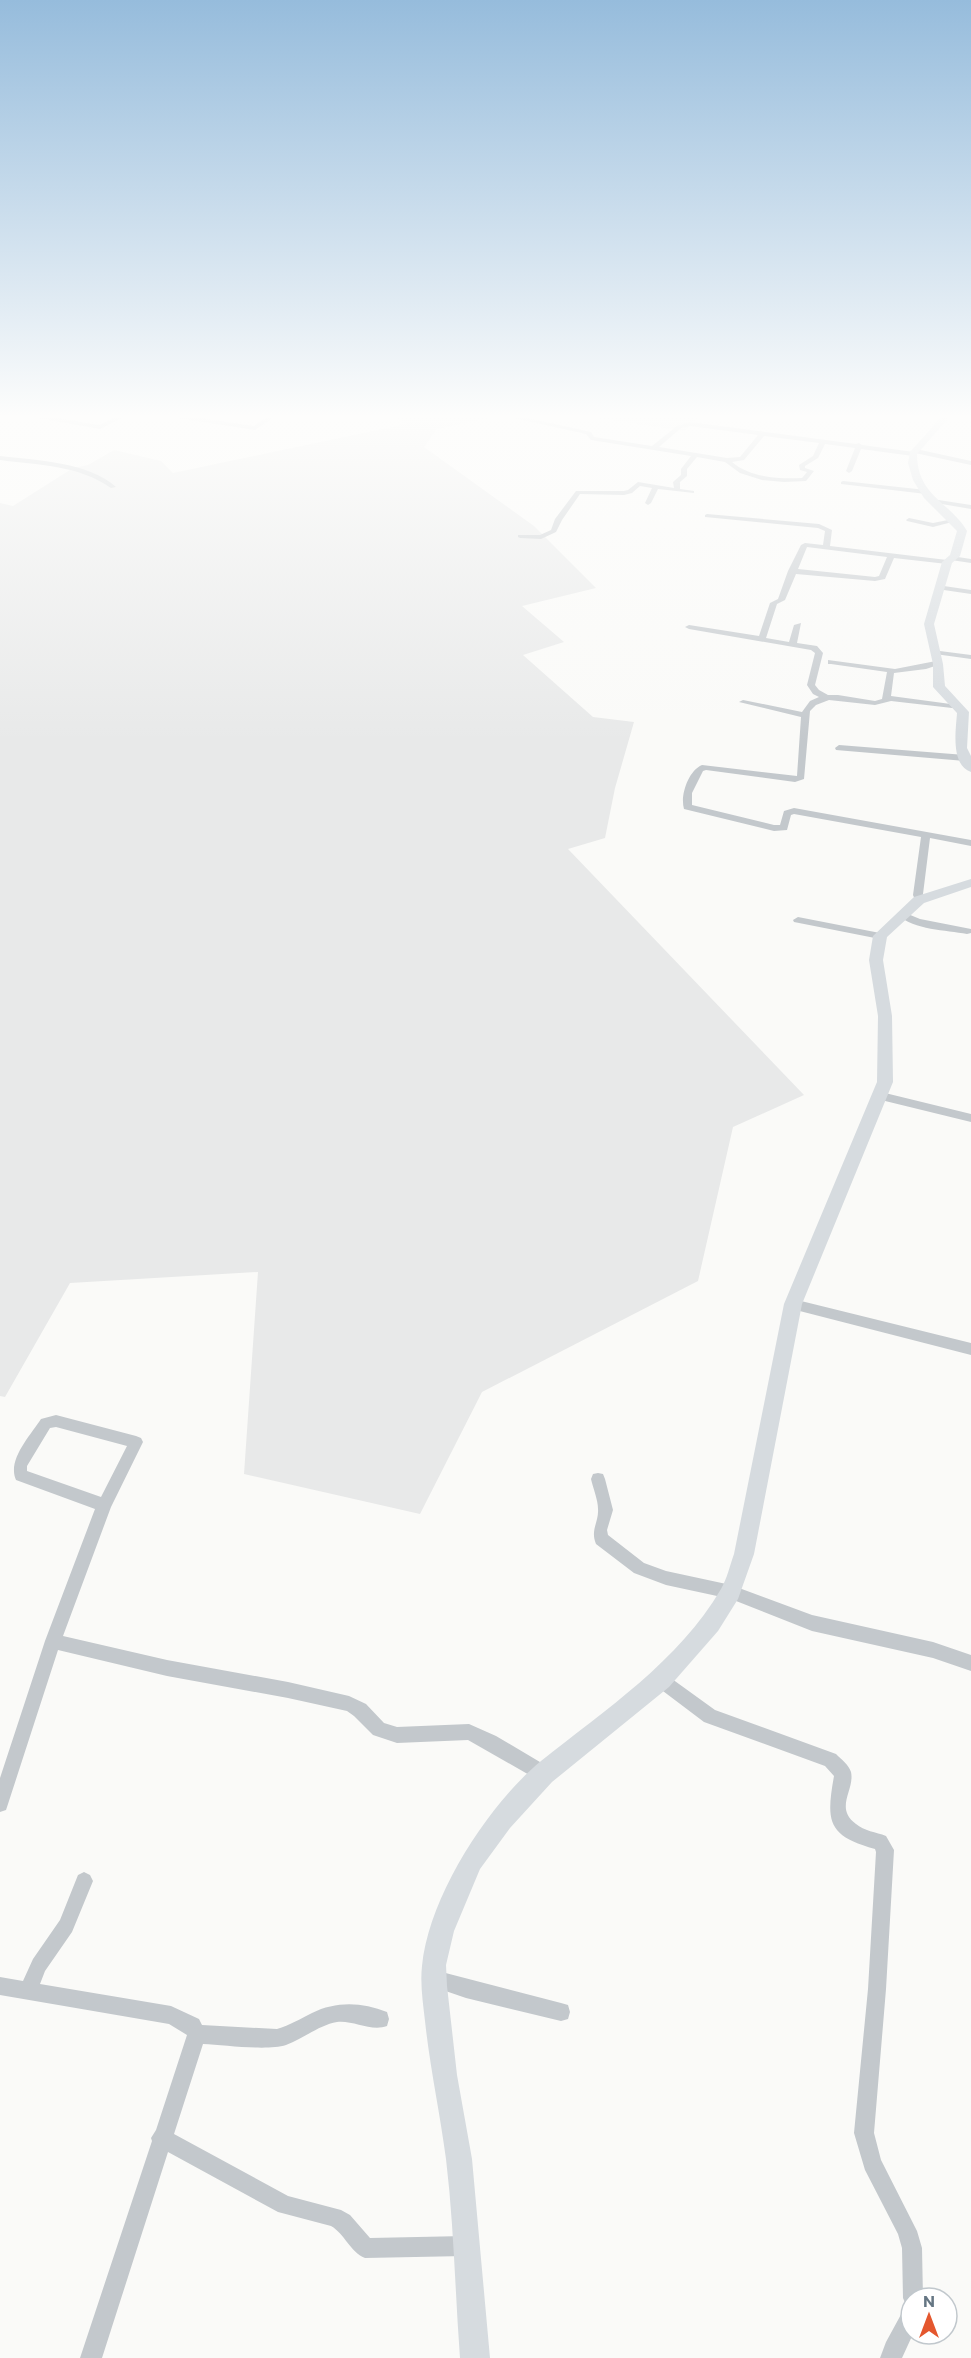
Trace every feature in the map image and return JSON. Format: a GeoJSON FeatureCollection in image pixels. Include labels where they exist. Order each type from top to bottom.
{"type":"FeatureCollection","features":[{"type":"Feature","properties":{"kind":"street"},"geometry":{"type":"LineString","coordinates":[[520,536],[541,537],[554,531],[555,523]]}},
{"type":"Feature","properties":{"kind":"street"},"geometry":{"type":"LineString","coordinates":[[786,523],[819,526],[829,530],[826,548]]}},
{"type":"Feature","properties":{"kind":"street"},"geometry":{"type":"LineString","coordinates":[[924,523],[933,525],[943,523]]}},
{"type":"Feature","properties":{"kind":"street"},"geometry":{"type":"LineString","coordinates":[[967,532],[950,560],[929,624],[937,657],[939,687],[958,706],[964,717],[961,748],[968,763]]}},
{"type":"Feature","properties":{"kind":"street"},"geometry":{"type":"LineString","coordinates":[[762,638],[774,603],[781,600],[805,545],[971,561]]}},
{"type":"Feature","properties":{"kind":"street"},"geometry":{"type":"LineString","coordinates":[[792,571],[875,579],[882,577],[891,555]]}},
{"type":"Feature","properties":{"kind":"street"},"geometry":{"type":"LineString","coordinates":[[940,586],[971,592]]}},
{"type":"Feature","properties":{"kind":"street"},"geometry":{"type":"LineString","coordinates":[[794,643],[798,625]]}},
{"type":"Feature","properties":{"kind":"street"},"geometry":{"type":"LineString","coordinates":[[689,627],[794,643],[818,651],[818,663],[811,685],[816,692],[825,697],[877,703],[886,700],[958,706]]}},
{"type":"Feature","properties":{"kind":"street"},"geometry":{"type":"LineString","coordinates":[[831,662],[891,670],[926,667],[937,657],[971,657]]}},
{"type":"Feature","properties":{"kind":"street"},"geometry":{"type":"LineString","coordinates":[[886,700],[891,670]]}},
{"type":"Feature","properties":{"kind":"street"},"geometry":{"type":"LineString","coordinates":[[825,697],[810,705],[806,715],[801,777],[795,779],[705,767],[699,769],[687,793],[687,807],[774,828],[784,828],[788,813],[792,811],[971,843]]}},
{"type":"Feature","properties":{"kind":"street"},"geometry":{"type":"LineString","coordinates":[[743,702],[806,715]]}},
{"type":"Feature","properties":{"kind":"street"},"geometry":{"type":"LineString","coordinates":[[839,748],[968,763]]}},
{"type":"Feature","properties":{"kind":"street"},"geometry":{"type":"LineString","coordinates":[[920,900],[917,893],[922,876],[926,835]]}},
{"type":"Feature","properties":{"kind":"street"},"geometry":{"type":"LineString","coordinates":[[475,2358],[459,2159],[444,2075],[434,1979],[434,1965],[451,1904],[471,1861],[502,1820],[544,1774],[661,1679],[710,1624],[731,1592],[744,1554],[783,1340],[793,1304],[885,1082],[887,1051],[885,1016],[876,960],[880,936],[920,900],[938,892],[971,883]]}},
{"type":"Feature","properties":{"kind":"street"},"geometry":{"type":"LineString","coordinates":[[903,915],[917,922],[967,931]]}},
{"type":"Feature","properties":{"kind":"street"},"geometry":{"type":"LineString","coordinates":[[798,920],[880,936]]}},
{"type":"Feature","properties":{"kind":"street"},"geometry":{"type":"LineString","coordinates":[[881,1096],[971,1118]]}},
{"type":"Feature","properties":{"kind":"street"},"geometry":{"type":"LineString","coordinates":[[793,1304],[971,1349]]}},
{"type":"Feature","properties":{"kind":"street"},"geometry":{"type":"LineString","coordinates":[[0,1804],[53,1641],[104,1505],[136,1442],[56,1421],[46,1423],[18,1468],[21,1475],[104,1505]]}},
{"type":"Feature","properties":{"kind":"street"},"geometry":{"type":"LineString","coordinates":[[598,1479],[606,1510],[600,1530],[601,1539],[639,1568],[666,1578],[731,1592],[812,1623],[933,1650],[971,1663]]}},
{"type":"Feature","properties":{"kind":"street"},"geometry":{"type":"LineString","coordinates":[[53,1641],[167,1668],[237,1680],[349,1704],[360,1710],[379,1730],[397,1734],[469,1732],[544,1774]]}},
{"type":"Feature","properties":{"kind":"street"},"geometry":{"type":"LineString","coordinates":[[661,1679],[710,1716],[830,1760],[838,1766],[843,1773],[838,1795],[838,1809],[842,1822],[852,1834],[880,1842],[885,1850],[877,1989],[864,2133],[873,2163],[907,2231],[912,2248],[913,2286]]}},
{"type":"Feature","properties":{"kind":"street"},"geometry":{"type":"LineString","coordinates":[[28,1990],[39,1965],[66,1926],[84,1881]]}},
{"type":"Feature","properties":{"kind":"street"},"geometry":{"type":"LineString","coordinates":[[434,1979],[476,1994],[503,1996],[561,2012]]}},
{"type":"Feature","properties":{"kind":"street"},"geometry":{"type":"LineString","coordinates":[[0,1986],[171,2015],[192,2026],[197,2034]]}},
{"type":"Feature","properties":{"kind":"street"},"geometry":{"type":"LineString","coordinates":[[197,2034],[277,2038],[290,2036],[322,2018],[338,2013],[380,2019]]}},
{"type":"Feature","properties":{"kind":"street"},"geometry":{"type":"LineString","coordinates":[[91,2358],[161,2138],[197,2034]]}},
{"type":"Feature","properties":{"kind":"street"},"geometry":{"type":"LineString","coordinates":[[161,2138],[285,2205],[334,2217],[343,2222],[365,2248],[465,2246]]}},
{"type":"Feature","properties":{"kind":"street"},"geometry":{"type":"LineString","coordinates":[[891,2358],[899,2341]]}},
{"type":"Feature","properties":{"kind":"shaded area"},"geometry":{"type":"Polygon","coordinates":[[[0,523],[530,523],[596,588],[522,606],[564,642],[523,655],[593,717],[634,722],[615,788],[605,838],[568,849],[804,1095],[733,1127],[698,1281],[482,1392],[420,1514],[244,1474],[258,1272],[70,1283],[5,1397],[0,1396],[0,523]]]}}]}
